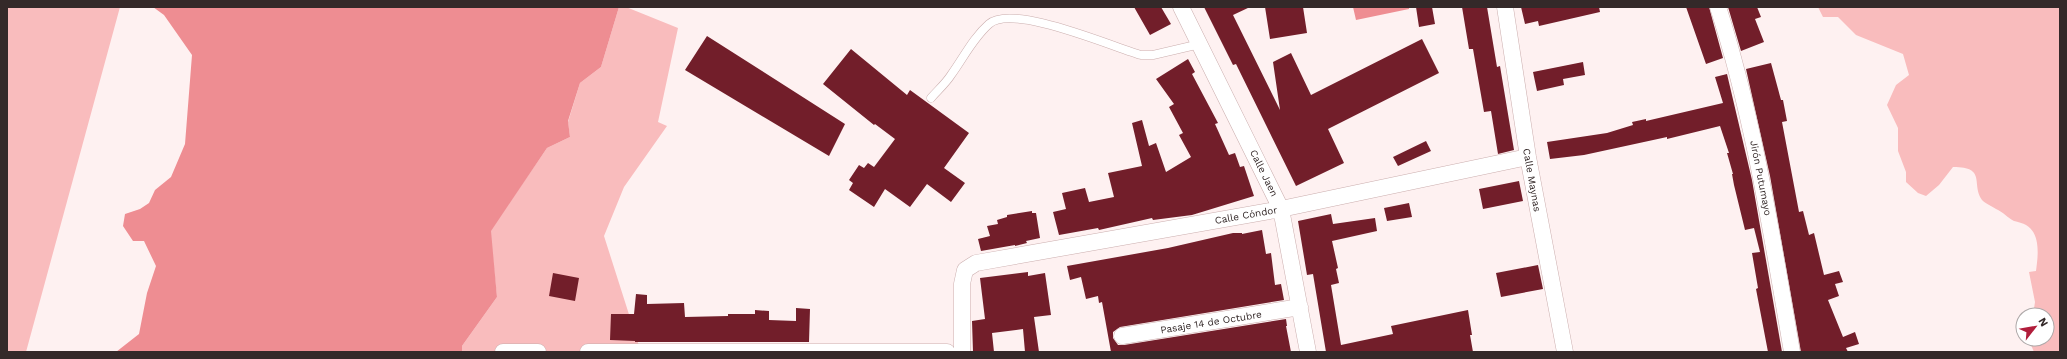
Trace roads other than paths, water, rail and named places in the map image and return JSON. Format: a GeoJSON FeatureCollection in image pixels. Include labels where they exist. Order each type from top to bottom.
{"type":"FeatureCollection","features":[{"type":"Feature","properties":{"kind":"street","name":"Calle Jaen"},"geometry":{"type":"LineString","coordinates":[[1181,7],[1281,209],[1308,352]]}},
{"type":"Feature","properties":{"kind":"street","name":"Calle Maynas"},"geometry":{"type":"LineString","coordinates":[[1505,7],[1528,157],[1565,352]]}},
{"type":"Feature","properties":{"kind":"street","name":"Jirón Putumayo"},"geometry":{"type":"LineString","coordinates":[[1718,7],[1746,104],[1766,201],[1792,352]]}},
{"type":"Feature","properties":{"kind":"street","name":"Calle Cóndor"},"geometry":{"type":"LineString","coordinates":[[962,352],[962,284],[965,270],[976,263],[1281,209],[1528,157]]}},
{"type":"Feature","properties":{"kind":"street","name":"Pasaje 14 de Octubre"},"geometry":{"type":"LineString","coordinates":[[1122,336],[1300,307]]}},
{"type":"Feature","properties":{"kind":"street"},"geometry":{"type":"LineString","coordinates":[[503,352],[538,352]]}},
{"type":"Feature","properties":{"kind":"street"},"geometry":{"type":"LineString","coordinates":[[588,352],[947,352]]}},
{"type":"Feature","properties":{"kind":"lane"},"geometry":{"type":"LineString","coordinates":[[931,98],[950,77],[974,40],[991,22],[1002,19],[1052,24],[1142,55],[1200,44]]}}]}
